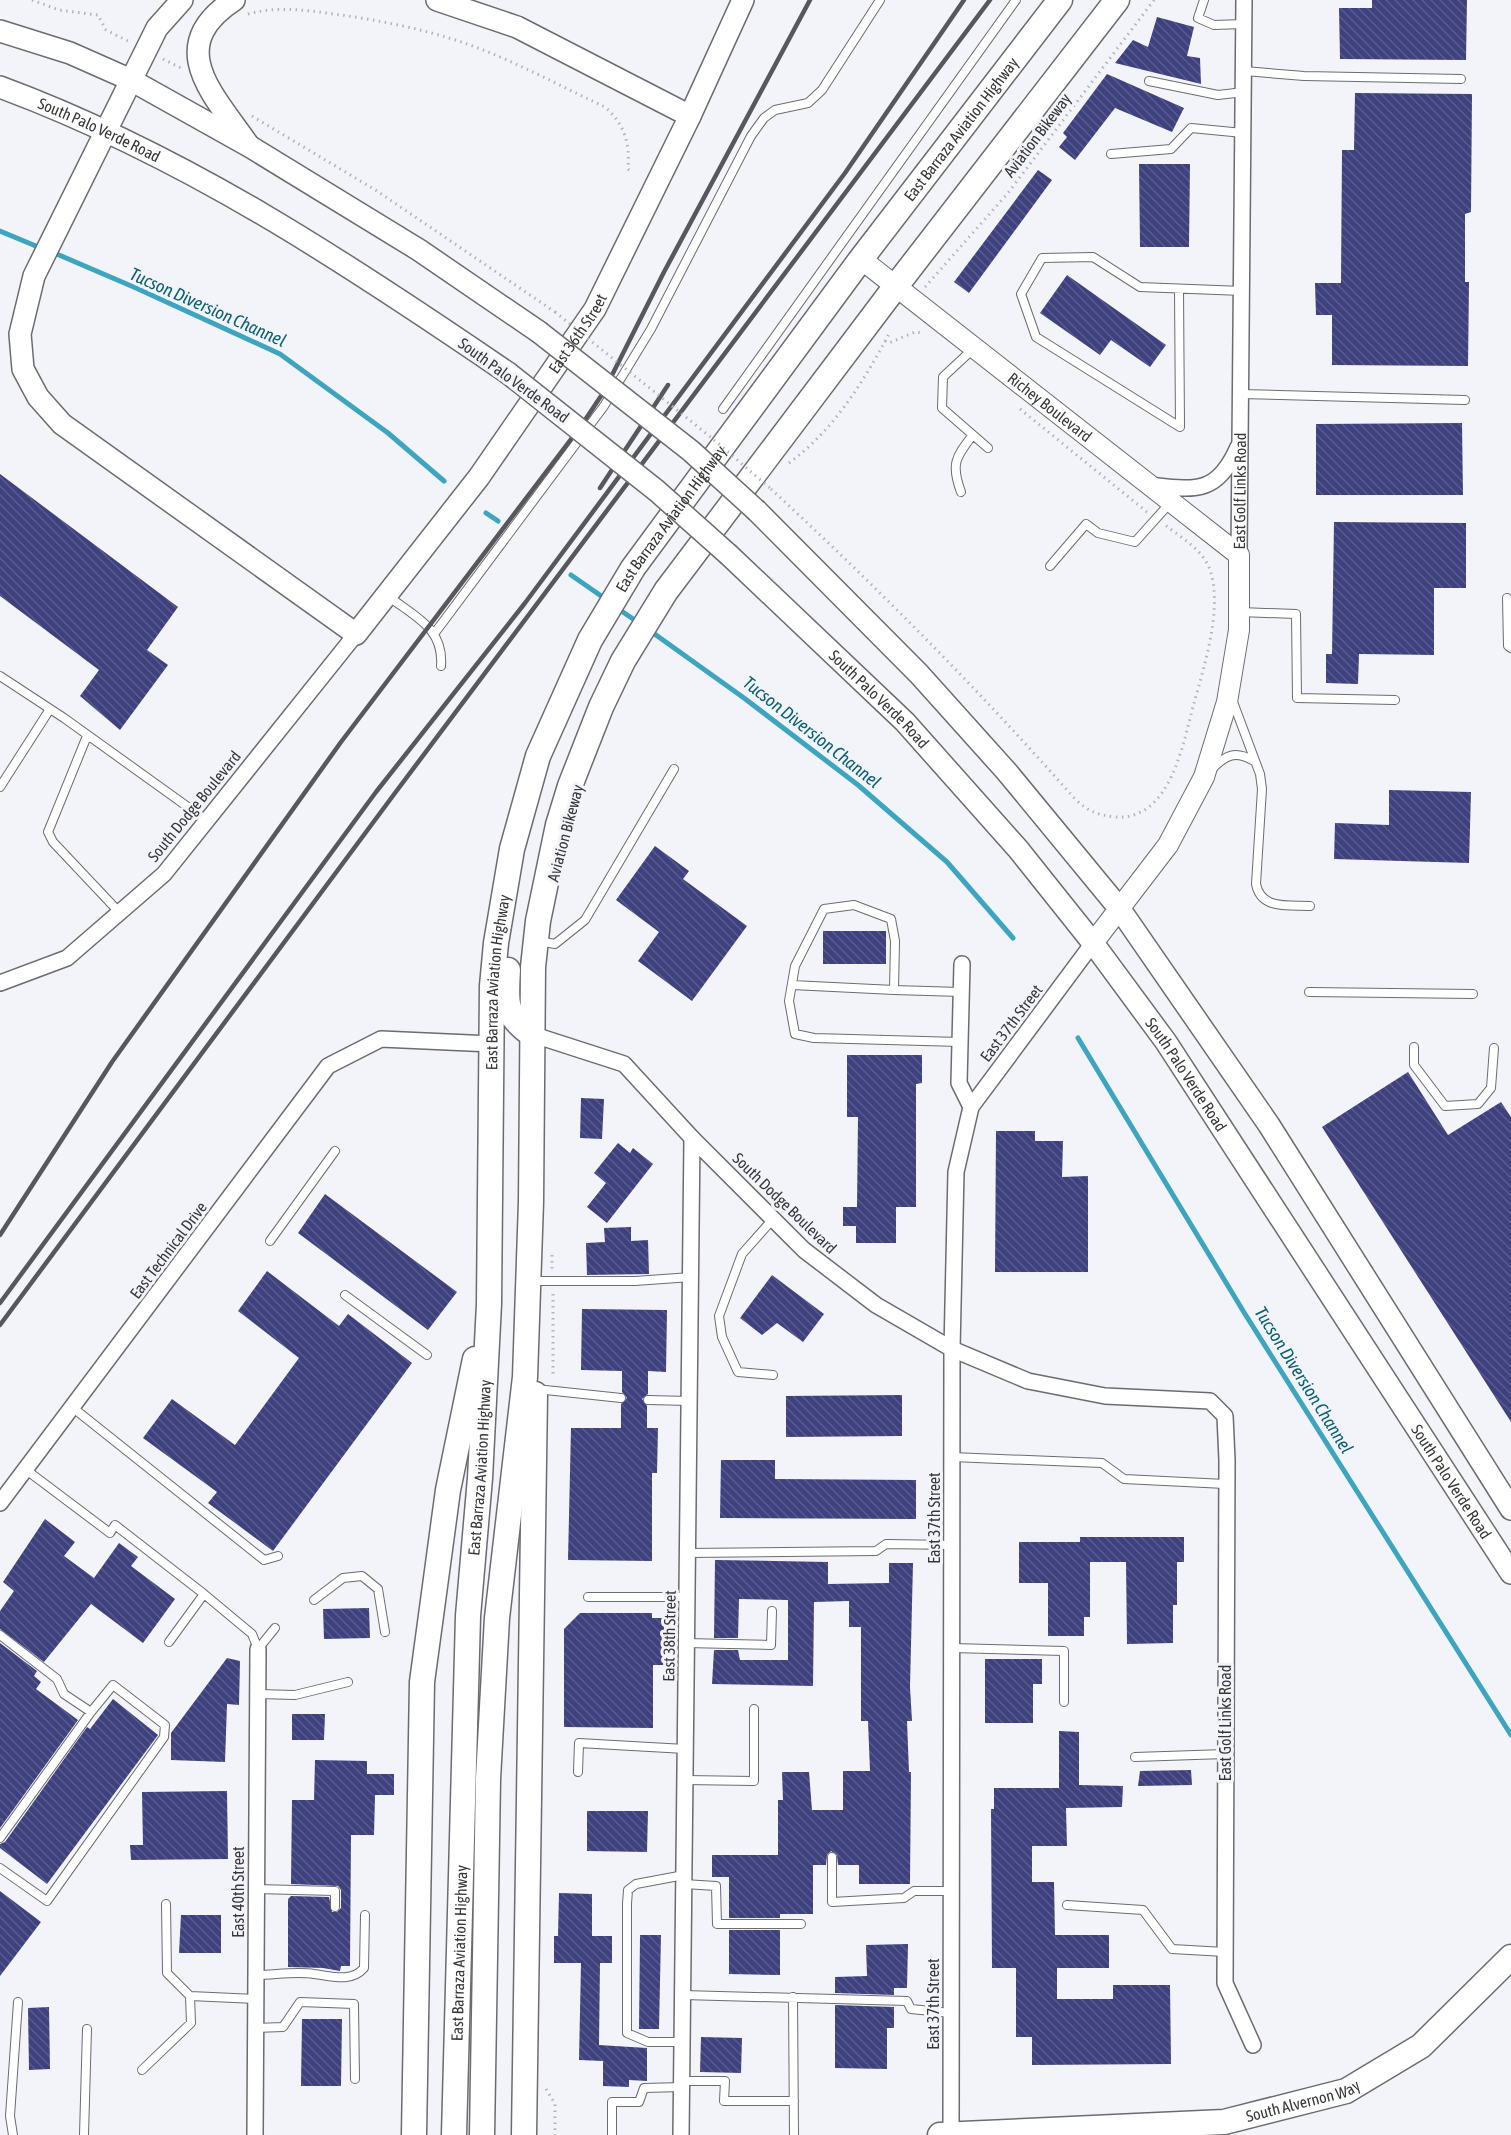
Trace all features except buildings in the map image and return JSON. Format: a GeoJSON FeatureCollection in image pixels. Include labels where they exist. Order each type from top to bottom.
{"type":"FeatureCollection","features":[{"type":"Feature","properties":{"kind":"main road"},"geometry":{"type":"LineString","coordinates":[[182,0],[157,28],[34,276],[20,334],[23,369],[38,397],[62,424],[356,634]]}},
{"type":"Feature","properties":{"kind":"main road"},"geometry":{"type":"LineString","coordinates":[[437,0],[517,27],[690,116]]}},
{"type":"Feature","properties":{"kind":"main road","name":"East 36th Street"},"geometry":{"type":"LineString","coordinates":[[356,634],[479,477],[595,309],[690,116],[743,0]]}},
{"type":"Feature","properties":{"kind":"main road","name":"East Barraza Aviation Highway"},"geometry":{"type":"LineString","coordinates":[[454,2135],[468,1616],[487,1361],[495,954],[502,898],[512,849],[538,756],[590,640],[633,568],[861,259],[1060,0]]}},
{"type":"Feature","properties":{"kind":"main road"},"geometry":{"type":"LineString","coordinates":[[896,286],[1117,0]]}},
{"type":"Feature","properties":{"kind":"main road"},"geometry":{"type":"LineString","coordinates":[[239,7],[214,13],[198,42],[200,72],[249,146]]}},
{"type":"Feature","properties":{"kind":"main road"},"geometry":{"type":"LineString","coordinates":[[0,31],[70,53],[131,80],[249,146],[419,250],[539,332],[691,451],[757,511],[919,674],[1006,772],[1119,908],[1269,1125],[1511,1509]]}},
{"type":"Feature","properties":{"kind":"main road","name":"South Palo Verde Road"},"geometry":{"type":"LineString","coordinates":[[0,87],[106,130],[183,169],[361,273],[508,373],[649,484],[729,555],[905,722],[1018,849],[1093,943],[1172,1052],[1511,1573]]}},
{"type":"Feature","properties":{"kind":"main road","name":"East Barraza Aviation Highway"},"geometry":{"type":"LineString","coordinates":[[482,2135],[488,1779],[497,1618],[525,1377],[531,1202],[531,1034],[536,941],[546,876],[570,786],[601,707],[623,661],[666,591],[896,286]]}},
{"type":"Feature","properties":{"kind":"main road"},"geometry":{"type":"LineString","coordinates":[[531,1034],[514,1022],[507,989],[514,888],[532,797],[572,676]]}},
{"type":"Feature","properties":{"kind":"main road"},"geometry":{"type":"LineString","coordinates":[[414,2135],[422,1682],[446,1501],[476,1353],[484,1286],[489,1198]]}},
{"type":"Feature","properties":{"kind":"main road"},"geometry":{"type":"LineString","coordinates":[[524,2135],[535,1389],[531,1202]]}},
{"type":"Feature","properties":{"kind":"main road","name":"South Alvernon Way"},"geometry":{"type":"LineString","coordinates":[[940,2135],[1224,2122],[1346,2091],[1421,2046],[1511,1957]]}},
{"type":"Feature","properties":{"kind":"street","name":"East Golf Links Road"},"geometry":{"type":"LineString","coordinates":[[1093,943],[1168,845],[1204,777],[1230,686],[1239,630],[1244,0]]}},
{"type":"Feature","properties":{"kind":"street","name":"Richey Boulevard"},"geometry":{"type":"LineString","coordinates":[[861,259],[1239,555]]}},
{"type":"Feature","properties":{"kind":"street"},"geometry":{"type":"LineString","coordinates":[[1149,485],[1186,489],[1206,485],[1228,470],[1240,442]]}},
{"type":"Feature","properties":{"kind":"street","name":"South Dodge Boulevard"},"geometry":{"type":"LineString","coordinates":[[0,983],[67,958],[164,874],[356,634]]}},
{"type":"Feature","properties":{"kind":"street","name":"East 37th Street"},"geometry":{"type":"LineString","coordinates":[[951,2135],[952,1349],[957,1172],[971,1107],[1093,943]]}},
{"type":"Feature","properties":{"kind":"street"},"geometry":{"type":"LineString","coordinates":[[962,964],[959,1083],[971,1107]]}},
{"type":"Feature","properties":{"kind":"street","name":"South Dodge Boulevard"},"geometry":{"type":"LineString","coordinates":[[531,1034],[624,1064],[692,1138],[804,1250],[876,1305],[952,1349],[1028,1382],[1106,1396],[1210,1401]]}},
{"type":"Feature","properties":{"kind":"street","name":"East Technical Drive"},"geometry":{"type":"LineString","coordinates":[[0,1503],[328,1066],[381,1040],[492,1044]]}},
{"type":"Feature","properties":{"kind":"street","name":"East 38th Street"},"geometry":{"type":"LineString","coordinates":[[681,2135],[692,1138]]}},
{"type":"Feature","properties":{"kind":"street","name":"East Golf Links Road"},"geometry":{"type":"LineString","coordinates":[[1210,1401],[1225,1416],[1227,1429],[1225,1484],[1225,1983],[1253,2045]]}},
{"type":"Feature","properties":{"kind":"street","name":"East 40th Street"},"geometry":{"type":"LineString","coordinates":[[255,2135],[258,1649]]}},
{"type":"Feature","properties":{"kind":"lane"},"geometry":{"type":"LineString","coordinates":[[434,634],[604,406],[651,329],[751,136],[764,118],[775,110],[808,103],[822,90],[880,0]]}},
{"type":"Feature","properties":{"kind":"lane"},"geometry":{"type":"LineString","coordinates":[[723,409],[1016,0]]}},
{"type":"Feature","properties":{"kind":"lane"},"geometry":{"type":"LineString","coordinates":[[1204,0],[1198,18],[1214,25],[1244,24]]}},
{"type":"Feature","properties":{"kind":"lane"},"geometry":{"type":"LineString","coordinates":[[1244,71],[1304,76],[1461,79]]}},
{"type":"Feature","properties":{"kind":"lane"},"geometry":{"type":"LineString","coordinates":[[1149,81],[1218,95],[1244,92]]}},
{"type":"Feature","properties":{"kind":"lane"},"geometry":{"type":"LineString","coordinates":[[1111,154],[1171,149],[1191,128],[1244,133]]}},
{"type":"Feature","properties":{"kind":"lane"},"geometry":{"type":"LineString","coordinates":[[1179,289],[1180,427],[1036,337],[1021,294],[1042,258],[1093,257],[1140,287],[1242,291]]}},
{"type":"Feature","properties":{"kind":"lane"},"geometry":{"type":"LineString","coordinates":[[974,347],[943,377],[942,408],[988,448]]}},
{"type":"Feature","properties":{"kind":"lane"},"geometry":{"type":"LineString","coordinates":[[1241,394],[1465,400]]}},
{"type":"Feature","properties":{"kind":"lane"},"geometry":{"type":"LineString","coordinates":[[961,492],[954,475],[956,456],[972,436]]}},
{"type":"Feature","properties":{"kind":"lane"},"geometry":{"type":"LineString","coordinates":[[1050,566],[1086,524],[1098,532],[1135,542],[1171,502]]}},
{"type":"Feature","properties":{"kind":"lane"},"geometry":{"type":"LineString","coordinates":[[387,595],[434,634],[440,642],[441,666]]}},
{"type":"Feature","properties":{"kind":"lane"},"geometry":{"type":"LineString","coordinates":[[1507,598],[1508,646],[1511,648]]}},
{"type":"Feature","properties":{"kind":"lane"},"geometry":{"type":"LineString","coordinates":[[1239,612],[1296,614],[1297,698],[1395,700]]}},
{"type":"Feature","properties":{"kind":"lane"},"geometry":{"type":"LineString","coordinates":[[0,676],[206,820]]}},
{"type":"Feature","properties":{"kind":"lane"},"geometry":{"type":"LineString","coordinates":[[1230,686],[1236,714],[1260,774],[1263,794],[1256,884],[1258,895],[1269,903],[1310,906]]}},
{"type":"Feature","properties":{"kind":"lane"},"geometry":{"type":"LineString","coordinates":[[0,787],[50,709]]}},
{"type":"Feature","properties":{"kind":"lane"},"geometry":{"type":"LineString","coordinates":[[87,736],[48,832],[53,842],[119,912]]}},
{"type":"Feature","properties":{"kind":"lane"},"geometry":{"type":"LineString","coordinates":[[1204,777],[1224,756],[1241,754],[1254,761]]}},
{"type":"Feature","properties":{"kind":"lane"},"geometry":{"type":"LineString","coordinates":[[536,941],[555,944],[585,920],[674,769]]}},
{"type":"Feature","properties":{"kind":"lane"},"geometry":{"type":"LineString","coordinates":[[894,990],[895,941],[891,919],[854,905],[824,909],[795,966],[789,1001],[795,1034],[814,1038],[960,1042]]}},
{"type":"Feature","properties":{"kind":"lane"},"geometry":{"type":"LineString","coordinates":[[792,985],[961,992]]}},
{"type":"Feature","properties":{"kind":"lane"},"geometry":{"type":"LineString","coordinates":[[1309,992],[1473,994]]}},
{"type":"Feature","properties":{"kind":"lane"},"geometry":{"type":"LineString","coordinates":[[1414,1047],[1414,1065],[1445,1106],[1478,1104],[1491,1088],[1494,1048]]}},
{"type":"Feature","properties":{"kind":"lane"},"geometry":{"type":"LineString","coordinates":[[270,1241],[335,1151]]}},
{"type":"Feature","properties":{"kind":"lane"},"geometry":{"type":"LineString","coordinates":[[773,1219],[742,1254],[719,1316],[722,1338],[738,1372],[773,1375]]}},
{"type":"Feature","properties":{"kind":"lane"},"geometry":{"type":"LineString","coordinates":[[533,1281],[636,1281],[691,1277]]}},
{"type":"Feature","properties":{"kind":"lane"},"geometry":{"type":"LineString","coordinates":[[345,1295],[427,1355]]}},
{"type":"Feature","properties":{"kind":"lane"},"geometry":{"type":"LineString","coordinates":[[535,1389],[621,1398]]}},
{"type":"Feature","properties":{"kind":"lane"},"geometry":{"type":"LineString","coordinates":[[648,1400],[689,1401]]}},
{"type":"Feature","properties":{"kind":"lane"},"geometry":{"type":"LineString","coordinates":[[72,1407],[264,1560],[278,1556]]}},
{"type":"Feature","properties":{"kind":"lane"},"geometry":{"type":"LineString","coordinates":[[952,1457],[1102,1463],[1124,1479],[1225,1484]]}},
{"type":"Feature","properties":{"kind":"lane"},"geometry":{"type":"LineString","coordinates":[[25,1469],[110,1533],[115,1525],[252,1634],[258,1649],[275,1628]]}},
{"type":"Feature","properties":{"kind":"lane"},"geometry":{"type":"LineString","coordinates":[[688,1553],[876,1551],[886,1544],[952,1545]]}},
{"type":"Feature","properties":{"kind":"lane"},"geometry":{"type":"LineString","coordinates":[[314,1600],[343,1578],[362,1576],[378,1589],[385,1632]]}},
{"type":"Feature","properties":{"kind":"lane"},"geometry":{"type":"LineString","coordinates":[[169,1642],[204,1594]]}},
{"type":"Feature","properties":{"kind":"lane"},"geometry":{"type":"LineString","coordinates":[[588,1597],[687,1597]]}},
{"type":"Feature","properties":{"kind":"lane"},"geometry":{"type":"LineString","coordinates":[[686,1643],[771,1644],[772,1611]]}},
{"type":"Feature","properties":{"kind":"lane"},"geometry":{"type":"LineString","coordinates":[[0,1635],[57,1679],[64,1694],[91,1712]]}},
{"type":"Feature","properties":{"kind":"lane"},"geometry":{"type":"LineString","coordinates":[[952,1648],[1064,1651],[1064,1702]]}},
{"type":"Feature","properties":{"kind":"lane"},"geometry":{"type":"LineString","coordinates":[[258,1694],[295,1695],[348,1682]]}},
{"type":"Feature","properties":{"kind":"lane"},"geometry":{"type":"LineString","coordinates":[[0,1839],[113,1685],[165,1725],[164,1737],[47,1901],[0,1868]]}},
{"type":"Feature","properties":{"kind":"lane"},"geometry":{"type":"LineString","coordinates":[[685,1780],[754,1781],[754,1709]]}},
{"type":"Feature","properties":{"kind":"lane"},"geometry":{"type":"LineString","coordinates":[[578,1772],[579,1743],[685,1749]]}},
{"type":"Feature","properties":{"kind":"lane"},"geometry":{"type":"LineString","coordinates":[[1135,1757],[1225,1754]]}},
{"type":"Feature","properties":{"kind":"lane"},"geometry":{"type":"LineString","coordinates":[[832,1857],[832,1902],[904,1899],[914,1891],[951,1891]]}},
{"type":"Feature","properties":{"kind":"lane"},"geometry":{"type":"LineString","coordinates":[[682,2042],[648,2043],[627,2033],[628,1890],[636,1884],[684,1880],[716,1886],[717,1924],[801,1924]]}},
{"type":"Feature","properties":{"kind":"lane"},"geometry":{"type":"LineString","coordinates":[[256,1890],[335,1891],[335,1907]]}},
{"type":"Feature","properties":{"kind":"lane"},"geometry":{"type":"LineString","coordinates":[[166,1904],[167,1973],[190,1996],[256,1999]]}},
{"type":"Feature","properties":{"kind":"lane"},"geometry":{"type":"LineString","coordinates":[[1067,1905],[1143,1910],[1172,1949],[1225,1952]]}},
{"type":"Feature","properties":{"kind":"lane"},"geometry":{"type":"LineString","coordinates":[[256,1975],[314,1974],[331,1979],[358,1975],[364,1968],[365,1915]]}},
{"type":"Feature","properties":{"kind":"lane"},"geometry":{"type":"LineString","coordinates":[[683,1995],[907,2001],[910,2009],[951,2013]]}},
{"type":"Feature","properties":{"kind":"lane"},"geometry":{"type":"LineString","coordinates":[[142,2070],[190,2023],[190,1996]]}},
{"type":"Feature","properties":{"kind":"lane"},"geometry":{"type":"LineString","coordinates":[[793,1997],[794,2135]]}},
{"type":"Feature","properties":{"kind":"lane"},"geometry":{"type":"LineString","coordinates":[[13,2135],[10,2116],[18,2002]]}},
{"type":"Feature","properties":{"kind":"lane"},"geometry":{"type":"LineString","coordinates":[[255,2028],[283,2027],[300,2002],[354,2004],[355,2079]]}},
{"type":"Feature","properties":{"kind":"lane"},"geometry":{"type":"LineString","coordinates":[[84,2135],[87,2029]]}},
{"type":"Feature","properties":{"kind":"lane"},"geometry":{"type":"LineString","coordinates":[[612,2135],[612,2102],[639,2103],[644,2088],[725,2081],[724,2101],[794,2101]]}},
{"type":"Feature","properties":{"kind":"path"},"geometry":{"type":"LineString","coordinates":[[32,0],[59,10],[98,15],[105,30]]}},
{"type":"Feature","properties":{"kind":"path","name":"Aviation Bikeway"},"geometry":{"type":"LineString","coordinates":[[932,279],[1008,193],[1154,0]]}},
{"type":"Feature","properties":{"kind":"path"},"geometry":{"type":"LineString","coordinates":[[239,7],[287,8],[372,19],[467,44],[605,107],[619,120],[624,130],[629,150],[628,169],[631,172]]}},
{"type":"Feature","properties":{"kind":"path"},"geometry":{"type":"LineString","coordinates":[[246,112],[377,191],[555,312],[713,439],[854,566],[936,648],[1081,805],[1102,816],[1132,816],[1150,805],[1166,788],[1182,744],[1205,665],[1214,592],[1212,574],[1207,562],[1196,549],[1173,531]]}},
{"type":"Feature","properties":{"kind":"path"},"geometry":{"type":"LineString","coordinates":[[885,341],[889,343],[915,332],[927,334]]}},
{"type":"Feature","properties":{"kind":"path"},"geometry":{"type":"LineString","coordinates":[[1014,402],[1027,418],[1126,496]]}},
{"type":"Feature","properties":{"kind":"path"},"geometry":{"type":"LineString","coordinates":[[555,2104],[555,2135]]}},
{"type":"Feature","properties":{"kind":"waterway","name":"Tucson Diversion Channel"},"geometry":{"type":"LineString","coordinates":[[0,231],[43,249]]}},
{"type":"Feature","properties":{"kind":"waterway","name":"Tucson Diversion Channel"},"geometry":{"type":"LineString","coordinates":[[52,252],[280,354],[388,433],[444,481]]}},
{"type":"Feature","properties":{"kind":"waterway"},"geometry":{"type":"LineString","coordinates":[[486,513],[498,521]]}},
{"type":"Feature","properties":{"kind":"waterway","name":"Tucson Diversion Channel"},"geometry":{"type":"LineString","coordinates":[[571,575],[607,600]]}},
{"type":"Feature","properties":{"kind":"waterway","name":"Tucson Diversion Channel"},"geometry":{"type":"LineString","coordinates":[[617,608],[639,623]]}},
{"type":"Feature","properties":{"kind":"waterway","name":"Tucson Diversion Channel"},"geometry":{"type":"LineString","coordinates":[[649,630],[744,698],[858,785],[947,862],[1013,938]]}},
{"type":"Feature","properties":{"kind":"waterway","name":"Tucson Diversion Channel"},"geometry":{"type":"LineString","coordinates":[[1078,1038],[1245,1314],[1511,1735]]}},
{"type":"Feature","properties":{"kind":"railway"},"geometry":{"type":"LineString","coordinates":[[0,1235],[112,1062],[341,742],[581,426],[603,393],[664,272],[810,0]]}},
{"type":"Feature","properties":{"kind":"railway"},"geometry":{"type":"LineString","coordinates":[[0,1303],[376,792],[525,603],[845,173],[964,0]]}},
{"type":"Feature","properties":{"kind":"railway"},"geometry":{"type":"LineString","coordinates":[[0,1325],[395,793],[990,0]]}},
{"type":"Feature","properties":{"kind":"railway"},"geometry":{"type":"LineString","coordinates":[[600,488],[668,385]]}}]}
